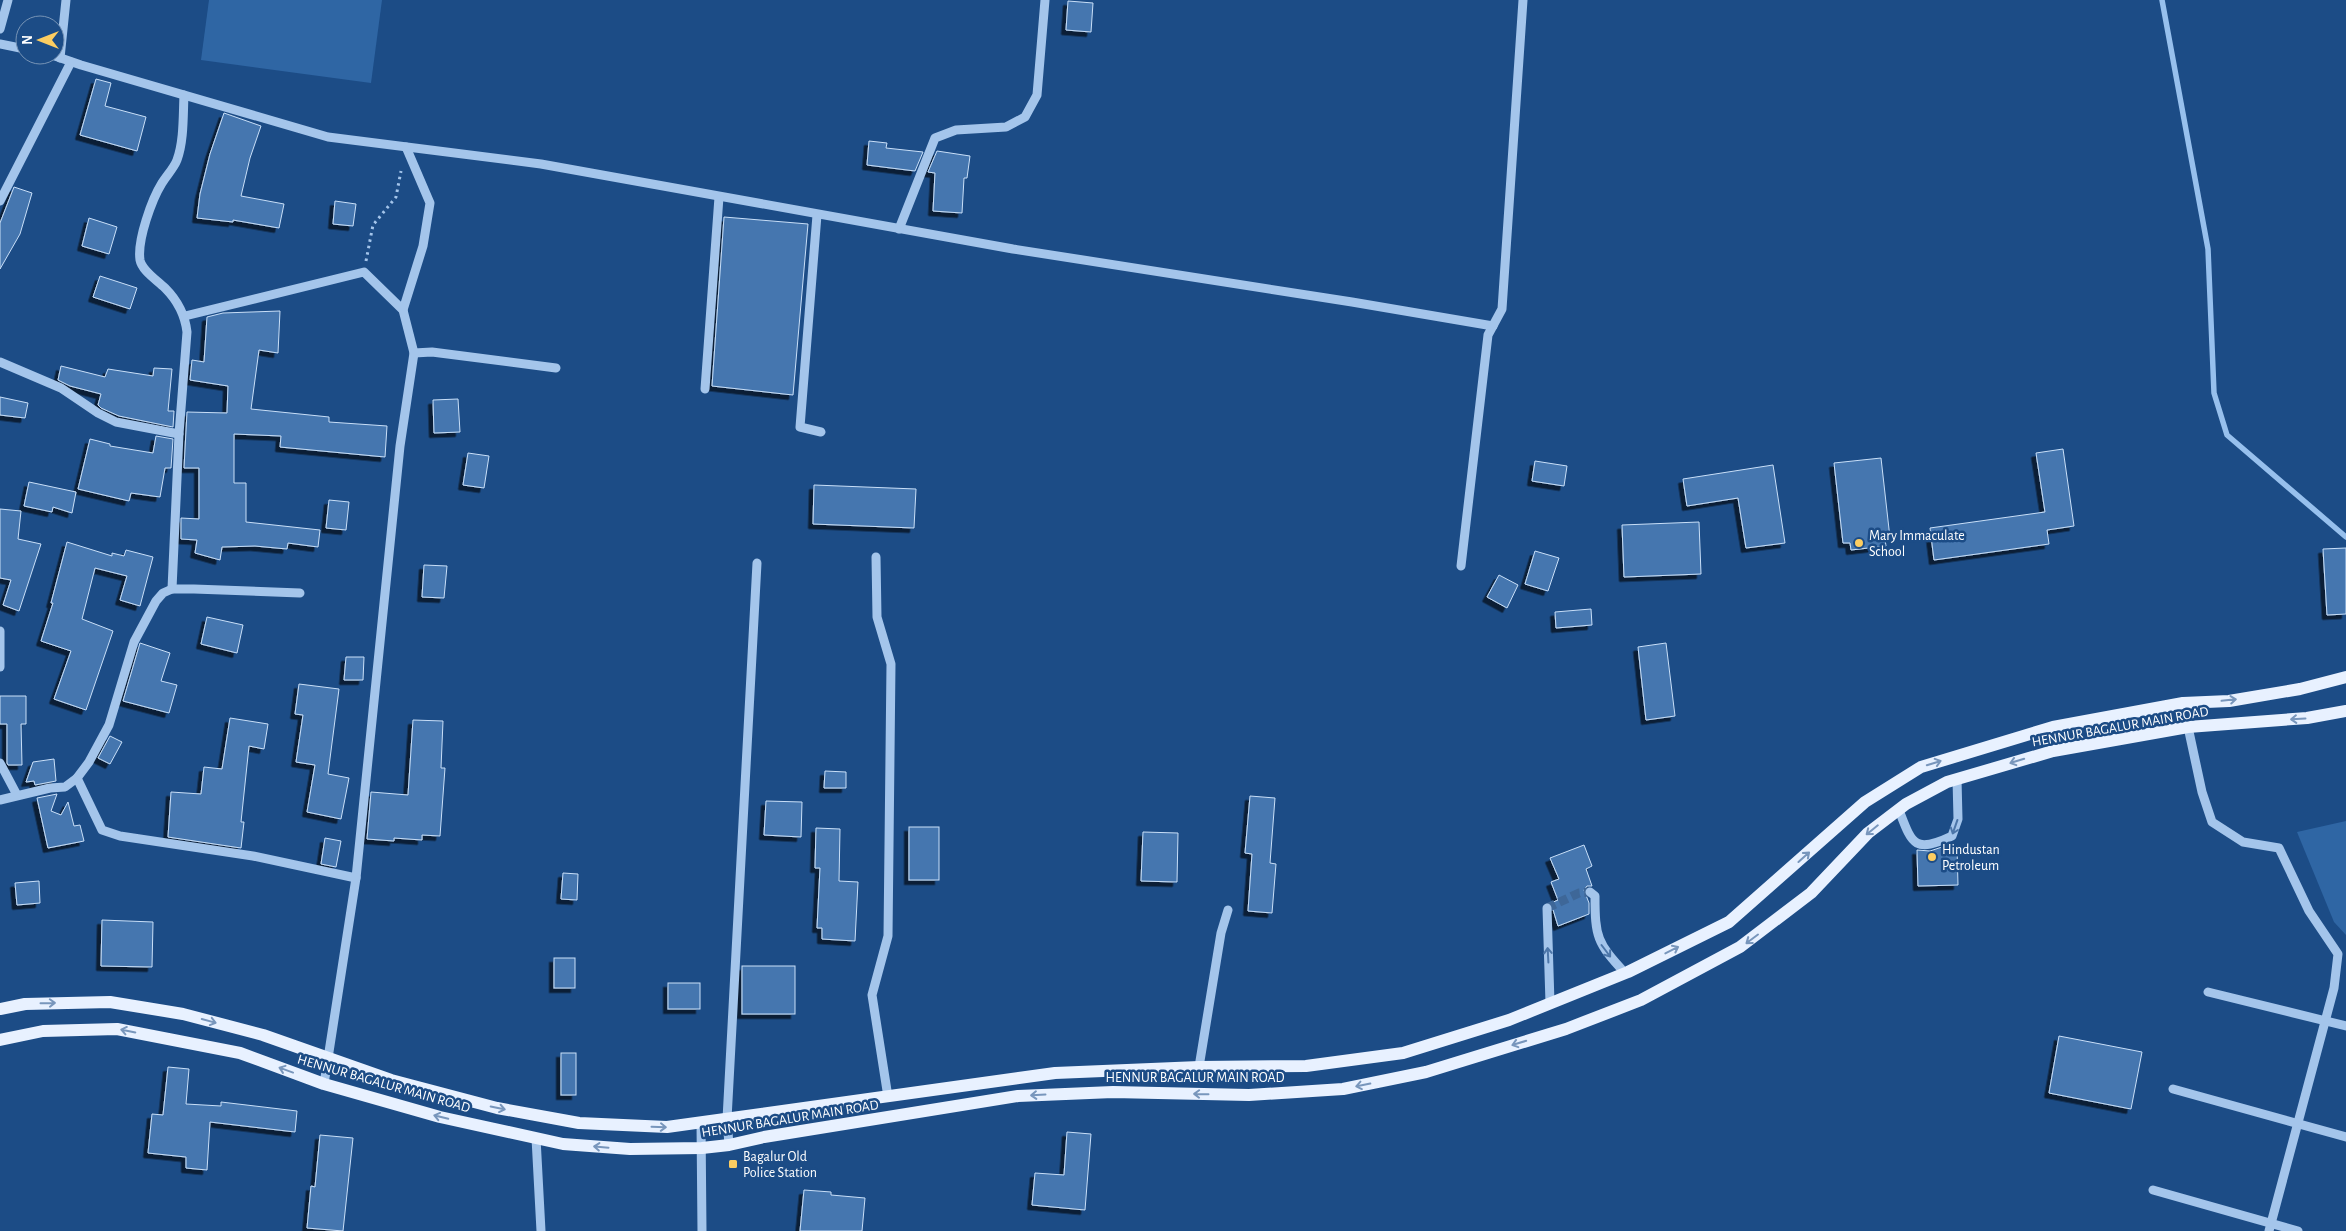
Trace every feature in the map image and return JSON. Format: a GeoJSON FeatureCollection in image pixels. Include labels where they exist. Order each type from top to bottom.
{"type":"FeatureCollection","features":[{"type":"Feature","properties":{"kind":"main road","name":"HENNUR BAGALUR MAIN ROAD"},"geometry":{"type":"LineString","coordinates":[[0,1009],[25,1004],[110,1002],[183,1014],[263,1035],[391,1080],[497,1108],[579,1123],[667,1128],[1055,1073],[1199,1067],[1306,1066],[1403,1053],[1509,1020],[1625,974],[1729,922],[1865,802],[1921,767],[2053,727],[2183,703],[2229,701],[2300,689],[2346,677]]}},
{"type":"Feature","properties":{"kind":"main road","name":"HENNUR BAGALUR MAIN ROAD"},"geometry":{"type":"LineString","coordinates":[[0,1040],[43,1031],[117,1029],[240,1053],[324,1084],[440,1117],[563,1144],[630,1149],[702,1148],[729,1145],[764,1137],[1018,1096],[1114,1092],[1258,1094],[1343,1089],[1426,1072],[1566,1029],[1641,1000],[1740,948],[1811,893],[1868,834],[1899,810],[1947,782],[2053,750],[2188,727],[2307,718],[2346,711]]}},
{"type":"Feature","properties":{"kind":"street"},"geometry":{"type":"LineString","coordinates":[[0,29],[8,0]]}},
{"type":"Feature","properties":{"kind":"street"},"geometry":{"type":"LineString","coordinates":[[63,15],[66,0]]}},
{"type":"Feature","properties":{"kind":"street"},"geometry":{"type":"LineString","coordinates":[[899,230],[935,138],[956,130],[1006,127],[1025,117],[1037,95],[1045,0]]}},
{"type":"Feature","properties":{"kind":"street"},"geometry":{"type":"LineString","coordinates":[[1461,566],[1488,335],[1502,310],[1523,0]]}},
{"type":"Feature","properties":{"kind":"street"},"geometry":{"type":"LineString","coordinates":[[0,44],[15,47]]}},
{"type":"Feature","properties":{"kind":"street"},"geometry":{"type":"LineString","coordinates":[[65,60],[328,137],[541,164],[899,230],[1493,326]]}},
{"type":"Feature","properties":{"kind":"street"},"geometry":{"type":"LineString","coordinates":[[0,201],[71,62]]}},
{"type":"Feature","properties":{"kind":"street"},"geometry":{"type":"LineString","coordinates":[[172,589],[179,434],[188,332],[185,316],[167,290],[144,268],[140,260],[140,250],[149,209],[177,161],[184,95]]}},
{"type":"Feature","properties":{"kind":"street"},"geometry":{"type":"LineString","coordinates":[[403,310],[424,246],[430,203],[406,147]]}},
{"type":"Feature","properties":{"kind":"street"},"geometry":{"type":"LineString","coordinates":[[704,389],[718,197]]}},
{"type":"Feature","properties":{"kind":"street"},"geometry":{"type":"LineString","coordinates":[[818,215],[800,428],[821,432]]}},
{"type":"Feature","properties":{"kind":"street"},"geometry":{"type":"LineString","coordinates":[[185,316],[364,272],[403,310],[414,353],[399,455],[356,878],[324,1084]]}},
{"type":"Feature","properties":{"kind":"street"},"geometry":{"type":"LineString","coordinates":[[414,353],[432,352],[556,368]]}},
{"type":"Feature","properties":{"kind":"street"},"geometry":{"type":"LineString","coordinates":[[0,362],[61,388],[98,413],[116,422],[179,434]]}},
{"type":"Feature","properties":{"kind":"street"},"geometry":{"type":"LineString","coordinates":[[876,557],[877,617],[891,664],[888,936],[872,995],[888,1097]]}},
{"type":"Feature","properties":{"kind":"street"},"geometry":{"type":"LineString","coordinates":[[729,1145],[727,1119],[757,562]]}},
{"type":"Feature","properties":{"kind":"street"},"geometry":{"type":"LineString","coordinates":[[0,800],[50,788],[65,787],[77,778],[90,762],[109,725],[134,642],[156,601],[163,593],[172,589],[300,593]]}},
{"type":"Feature","properties":{"kind":"street"},"geometry":{"type":"LineString","coordinates":[[0,631],[0,667]]}},
{"type":"Feature","properties":{"kind":"street"},"geometry":{"type":"LineString","coordinates":[[2188,727],[2202,792],[2212,822],[2243,842],[2279,848],[2309,911],[2338,954],[2346,962]]}},
{"type":"Feature","properties":{"kind":"street"},"geometry":{"type":"LineString","coordinates":[[0,763],[17,795]]}},
{"type":"Feature","properties":{"kind":"street"},"geometry":{"type":"LineString","coordinates":[[77,778],[102,830],[120,836],[253,856],[356,878]]}},
{"type":"Feature","properties":{"kind":"street"},"geometry":{"type":"LineString","coordinates":[[1899,810],[1908,835],[1918,845],[1923,846],[1952,836],[1958,819],[1958,779]]}},
{"type":"Feature","properties":{"kind":"street"},"geometry":{"type":"LineString","coordinates":[[1590,892],[1595,896],[1594,922],[1598,941],[1625,974]]}},
{"type":"Feature","properties":{"kind":"street"},"geometry":{"type":"LineString","coordinates":[[1547,908],[1550,1003]]}},
{"type":"Feature","properties":{"kind":"street"},"geometry":{"type":"LineString","coordinates":[[1199,1067],[1221,933],[1228,910]]}},
{"type":"Feature","properties":{"kind":"street"},"geometry":{"type":"LineString","coordinates":[[2270,1227],[2326,1021],[2334,988],[2338,954]]}},
{"type":"Feature","properties":{"kind":"street"},"geometry":{"type":"LineString","coordinates":[[2208,992],[2346,1026]]}},
{"type":"Feature","properties":{"kind":"street"},"geometry":{"type":"LineString","coordinates":[[2173,1089],[2346,1137]]}},
{"type":"Feature","properties":{"kind":"street"},"geometry":{"type":"LineString","coordinates":[[701,1123],[702,1231]]}},
{"type":"Feature","properties":{"kind":"street"},"geometry":{"type":"LineString","coordinates":[[536,1138],[541,1231]]}},
{"type":"Feature","properties":{"kind":"street"},"geometry":{"type":"LineString","coordinates":[[2153,1190],[2270,1227],[2298,1231]]}},
{"type":"Feature","properties":{"kind":"path"},"geometry":{"type":"LineString","coordinates":[[364,272],[373,225],[396,197],[401,171]]}},
{"type":"Feature","properties":{"kind":"shaded area"},"geometry":{"type":"Polygon","coordinates":[[[209,0],[382,0],[371,83],[201,60],[209,0]]]}},
{"type":"Feature","properties":{"kind":"shaded area"},"geometry":{"type":"Polygon","coordinates":[[[2346,821],[2346,935],[2334,922],[2297,832],[2346,821]]]}},
{"type":"Feature","properties":{"kind":"building"},"geometry":{"type":"Polygon","coordinates":[[[1068,1],[1093,3],[1091,32],[1066,30],[1068,1]]]}},
{"type":"Feature","properties":{"kind":"building"},"geometry":{"type":"Polygon","coordinates":[[[96,79],[111,83],[105,106],[146,117],[137,151],[80,135],[96,79]]]}},
{"type":"Feature","properties":{"kind":"building"},"geometry":{"type":"Polygon","coordinates":[[[224,113],[261,126],[250,158],[241,196],[284,204],[279,228],[233,220],[233,222],[197,218],[200,194],[210,154],[224,113]]]}},
{"type":"Feature","properties":{"kind":"building"},"geometry":{"type":"Polygon","coordinates":[[[869,141],[887,143],[886,148],[923,152],[915,171],[867,165],[869,141]]]}},
{"type":"Feature","properties":{"kind":"building"},"geometry":{"type":"Polygon","coordinates":[[[937,151],[970,156],[967,178],[964,178],[962,213],[933,211],[935,173],[928,172],[937,151]]]}},
{"type":"Feature","properties":{"kind":"building"},"geometry":{"type":"Polygon","coordinates":[[[14,187],[32,193],[20,234],[0,269],[0,223],[14,187]]]}},
{"type":"Feature","properties":{"kind":"building"},"geometry":{"type":"Polygon","coordinates":[[[335,201],[356,204],[353,226],[333,224],[335,201]]]}},
{"type":"Feature","properties":{"kind":"building"},"geometry":{"type":"Polygon","coordinates":[[[724,217],[808,224],[793,395],[712,386],[724,217]]]}},
{"type":"Feature","properties":{"kind":"building"},"geometry":{"type":"Polygon","coordinates":[[[89,218],[117,227],[109,254],[82,246],[89,218]]]}},
{"type":"Feature","properties":{"kind":"building"},"geometry":{"type":"Polygon","coordinates":[[[100,276],[137,288],[130,309],[93,297],[100,276]]]}},
{"type":"Feature","properties":{"kind":"building"},"geometry":{"type":"Polygon","coordinates":[[[280,311],[278,353],[259,350],[251,409],[329,417],[329,422],[387,426],[385,457],[280,447],[281,436],[234,434],[234,483],[246,483],[246,522],[320,530],[318,547],[288,543],[287,549],[255,546],[222,547],[220,560],[195,553],[197,540],[181,539],[181,518],[199,519],[199,468],[184,468],[187,412],[227,413],[228,386],[190,380],[192,360],[204,362],[207,317],[223,313],[280,311]]]}},
{"type":"Feature","properties":{"kind":"building"},"geometry":{"type":"Polygon","coordinates":[[[61,366],[105,377],[108,369],[153,376],[154,368],[172,369],[168,411],[174,411],[173,427],[119,416],[101,408],[98,405],[101,394],[70,386],[58,380],[61,366]]]}},
{"type":"Feature","properties":{"kind":"building"},"geometry":{"type":"Polygon","coordinates":[[[0,397],[28,403],[25,418],[0,415],[0,397]]]}},
{"type":"Feature","properties":{"kind":"building"},"geometry":{"type":"Polygon","coordinates":[[[458,399],[460,432],[434,433],[433,400],[458,399]]]}},
{"type":"Feature","properties":{"kind":"building"},"geometry":{"type":"Polygon","coordinates":[[[156,436],[173,439],[171,468],[165,468],[160,497],[131,493],[129,501],[78,489],[90,439],[110,444],[110,446],[153,453],[156,436]]]}},
{"type":"Feature","properties":{"kind":"building"},"geometry":{"type":"Polygon","coordinates":[[[2063,449],[2074,526],[2047,530],[2049,544],[1934,560],[1930,528],[2045,512],[2036,453],[2063,449]]]}},
{"type":"Feature","properties":{"kind":"building"},"geometry":{"type":"Polygon","coordinates":[[[468,453],[489,456],[484,488],[463,485],[468,453]]]}},
{"type":"Feature","properties":{"kind":"building"},"geometry":{"type":"Polygon","coordinates":[[[1881,458],[1890,538],[1885,539],[1886,546],[1851,550],[1850,543],[1843,543],[1834,463],[1881,458]]]}},
{"type":"Feature","properties":{"kind":"building"},"geometry":{"type":"Polygon","coordinates":[[[1535,461],[1567,466],[1564,486],[1532,481],[1535,461]]]}},
{"type":"Feature","properties":{"kind":"building"},"geometry":{"type":"Polygon","coordinates":[[[1773,465],[1785,543],[1746,548],[1738,498],[1687,506],[1683,479],[1773,465]]]}},
{"type":"Feature","properties":{"kind":"building"},"geometry":{"type":"Polygon","coordinates":[[[29,482],[76,492],[72,513],[53,507],[52,512],[24,506],[29,482]]]}},
{"type":"Feature","properties":{"kind":"building"},"geometry":{"type":"Polygon","coordinates":[[[814,485],[916,489],[914,528],[813,524],[814,485]]]}},
{"type":"Feature","properties":{"kind":"building"},"geometry":{"type":"Polygon","coordinates":[[[329,500],[349,502],[346,530],[326,528],[329,500]]]}},
{"type":"Feature","properties":{"kind":"building"},"geometry":{"type":"Polygon","coordinates":[[[0,509],[21,511],[18,539],[41,544],[19,611],[3,605],[11,580],[0,578],[0,509]]]}},
{"type":"Feature","properties":{"kind":"building"},"geometry":{"type":"Polygon","coordinates":[[[1699,522],[1701,574],[1624,577],[1622,525],[1699,522]]]}},
{"type":"Feature","properties":{"kind":"building"},"geometry":{"type":"Polygon","coordinates":[[[67,542],[112,556],[112,553],[124,556],[126,550],[153,557],[140,606],[120,600],[127,576],[95,568],[82,619],[113,631],[86,710],[54,699],[71,651],[41,641],[53,603],[51,603],[67,542]]]}},
{"type":"Feature","properties":{"kind":"building"},"geometry":{"type":"Polygon","coordinates":[[[2346,548],[2346,614],[2327,615],[2323,549],[2346,548]]]}},
{"type":"Feature","properties":{"kind":"building"},"geometry":{"type":"Polygon","coordinates":[[[1535,551],[1559,558],[1548,591],[1525,584],[1535,551]]]}},
{"type":"Feature","properties":{"kind":"building"},"geometry":{"type":"Polygon","coordinates":[[[424,565],[447,566],[444,598],[422,597],[424,565]]]}},
{"type":"Feature","properties":{"kind":"building"},"geometry":{"type":"Polygon","coordinates":[[[1499,575],[1518,585],[1507,608],[1487,597],[1499,575]]]}},
{"type":"Feature","properties":{"kind":"building"},"geometry":{"type":"Polygon","coordinates":[[[1591,609],[1592,625],[1556,628],[1555,612],[1591,609]]]}},
{"type":"Feature","properties":{"kind":"building"},"geometry":{"type":"Polygon","coordinates":[[[207,617],[243,625],[237,653],[201,644],[207,617]]]}},
{"type":"Feature","properties":{"kind":"building"},"geometry":{"type":"Polygon","coordinates":[[[140,643],[170,653],[161,681],[177,685],[169,713],[123,701],[140,643]]]}},
{"type":"Feature","properties":{"kind":"building"},"geometry":{"type":"Polygon","coordinates":[[[1666,643],[1675,716],[1646,720],[1638,647],[1666,643]]]}},
{"type":"Feature","properties":{"kind":"building"},"geometry":{"type":"Polygon","coordinates":[[[346,657],[364,657],[363,680],[344,680],[346,657]]]}},
{"type":"Feature","properties":{"kind":"building"},"geometry":{"type":"Polygon","coordinates":[[[299,684],[339,689],[328,774],[349,778],[341,819],[307,812],[315,765],[296,762],[303,715],[295,714],[299,684]]]}},
{"type":"Feature","properties":{"kind":"building"},"geometry":{"type":"Polygon","coordinates":[[[0,696],[26,696],[26,724],[21,724],[22,765],[8,765],[7,763],[7,724],[0,724],[0,696]]]}},
{"type":"Feature","properties":{"kind":"building"},"geometry":{"type":"Polygon","coordinates":[[[230,718],[268,724],[264,749],[249,746],[241,822],[244,822],[241,848],[168,837],[171,792],[201,794],[204,767],[222,769],[230,718]]]}},
{"type":"Feature","properties":{"kind":"building"},"geometry":{"type":"Polygon","coordinates":[[[413,720],[443,721],[441,768],[445,768],[440,836],[422,835],[422,840],[394,838],[394,841],[367,839],[371,792],[408,795],[413,720]]]}},
{"type":"Feature","properties":{"kind":"building"},"geometry":{"type":"Polygon","coordinates":[[[110,736],[122,742],[110,764],[98,758],[110,736]]]}},
{"type":"Feature","properties":{"kind":"building"},"geometry":{"type":"Polygon","coordinates":[[[54,759],[56,781],[35,785],[34,781],[26,782],[33,762],[54,759]]]}},
{"type":"Feature","properties":{"kind":"building"},"geometry":{"type":"Polygon","coordinates":[[[825,771],[846,772],[846,788],[824,788],[825,771]]]}},
{"type":"Feature","properties":{"kind":"building"},"geometry":{"type":"Polygon","coordinates":[[[57,794],[51,811],[61,815],[68,802],[74,826],[80,825],[84,841],[48,848],[37,798],[57,794]]]}},
{"type":"Feature","properties":{"kind":"building"},"geometry":{"type":"Polygon","coordinates":[[[1250,796],[1275,798],[1270,863],[1276,864],[1272,913],[1248,911],[1252,854],[1245,853],[1250,796]]]}},
{"type":"Feature","properties":{"kind":"building"},"geometry":{"type":"Polygon","coordinates":[[[766,801],[802,802],[801,837],[764,835],[766,801]]]}},
{"type":"Feature","properties":{"kind":"building"},"geometry":{"type":"Polygon","coordinates":[[[909,827],[939,827],[939,880],[909,880],[909,827]]]}},
{"type":"Feature","properties":{"kind":"building"},"geometry":{"type":"Polygon","coordinates":[[[816,828],[840,829],[839,881],[858,882],[855,941],[822,939],[822,928],[817,928],[820,868],[815,868],[816,828]]]}},
{"type":"Feature","properties":{"kind":"building"},"geometry":{"type":"Polygon","coordinates":[[[1143,832],[1178,833],[1177,882],[1141,881],[1143,832]]]}},
{"type":"Feature","properties":{"kind":"building"},"geometry":{"type":"Polygon","coordinates":[[[325,838],[341,841],[336,867],[321,864],[325,838]]]}},
{"type":"Feature","properties":{"kind":"building"},"geometry":{"type":"Polygon","coordinates":[[[1584,845],[1592,866],[1586,869],[1592,886],[1587,886],[1584,890],[1589,903],[1589,914],[1558,926],[1551,903],[1558,900],[1551,882],[1559,879],[1550,858],[1584,845]]]}},
{"type":"Feature","properties":{"kind":"building"},"geometry":{"type":"Polygon","coordinates":[[[1942,847],[1957,847],[1958,885],[1918,886],[1917,850],[1930,851],[1942,847]]]}},
{"type":"Feature","properties":{"kind":"building"},"geometry":{"type":"Polygon","coordinates":[[[563,873],[578,874],[577,900],[561,899],[563,873]]]}},
{"type":"Feature","properties":{"kind":"building"},"geometry":{"type":"Polygon","coordinates":[[[39,881],[40,903],[17,905],[15,883],[39,881]]]}},
{"type":"Feature","properties":{"kind":"building"},"geometry":{"type":"Polygon","coordinates":[[[102,920],[153,922],[152,967],[101,966],[102,920]]]}},
{"type":"Feature","properties":{"kind":"building"},"geometry":{"type":"Polygon","coordinates":[[[554,958],[575,958],[575,988],[554,988],[554,958]]]}},
{"type":"Feature","properties":{"kind":"building"},"geometry":{"type":"Polygon","coordinates":[[[742,966],[795,966],[795,1014],[742,1014],[742,966]]]}},
{"type":"Feature","properties":{"kind":"building"},"geometry":{"type":"Polygon","coordinates":[[[668,983],[700,983],[700,1009],[668,1009],[668,983]]]}},
{"type":"Feature","properties":{"kind":"building"},"geometry":{"type":"Polygon","coordinates":[[[2059,1036],[2142,1052],[2131,1109],[2049,1093],[2059,1036]]]}},
{"type":"Feature","properties":{"kind":"building"},"geometry":{"type":"Polygon","coordinates":[[[561,1053],[576,1053],[576,1095],[561,1095],[561,1053]]]}},
{"type":"Feature","properties":{"kind":"building"},"geometry":{"type":"Polygon","coordinates":[[[168,1067],[189,1069],[186,1104],[221,1106],[221,1102],[297,1111],[295,1132],[210,1122],[207,1170],[186,1168],[186,1157],[148,1153],[152,1114],[163,1115],[168,1067]]]}},
{"type":"Feature","properties":{"kind":"building"},"geometry":{"type":"Polygon","coordinates":[[[1067,1132],[1091,1134],[1085,1210],[1032,1205],[1035,1173],[1064,1175],[1067,1132]]]}},
{"type":"Feature","properties":{"kind":"building"},"geometry":{"type":"Polygon","coordinates":[[[320,1135],[353,1138],[343,1231],[307,1228],[311,1186],[315,1187],[320,1135]]]}},
{"type":"Feature","properties":{"kind":"building"},"geometry":{"type":"Polygon","coordinates":[[[804,1190],[831,1192],[831,1195],[865,1198],[862,1231],[800,1231],[804,1190]]]}},
{"type":"Feature","properties":{"kind":"waterway"},"geometry":{"type":"LineString","coordinates":[[2162,0],[2208,249],[2214,393],[2227,435],[2346,537]]}},
{"type":"Feature","properties":{"kind":"tunnel"},"geometry":{"type":"LineString","coordinates":[[1547,908],[1579,893],[1590,892]]}},
{"type":"Feature","properties":{"kind":"place","name":"Mary Immaculate School"},"geometry":{"type":"Point","coordinates":[1859,543]}},
{"type":"Feature","properties":{"kind":"place","name":"Hindustan Petroleum"},"geometry":{"type":"Point","coordinates":[1932,857]}},
{"type":"Feature","properties":{"kind":"place","name":"Bagalur Old Police Station"},"geometry":{"type":"Point","coordinates":[733,1164]}}]}
